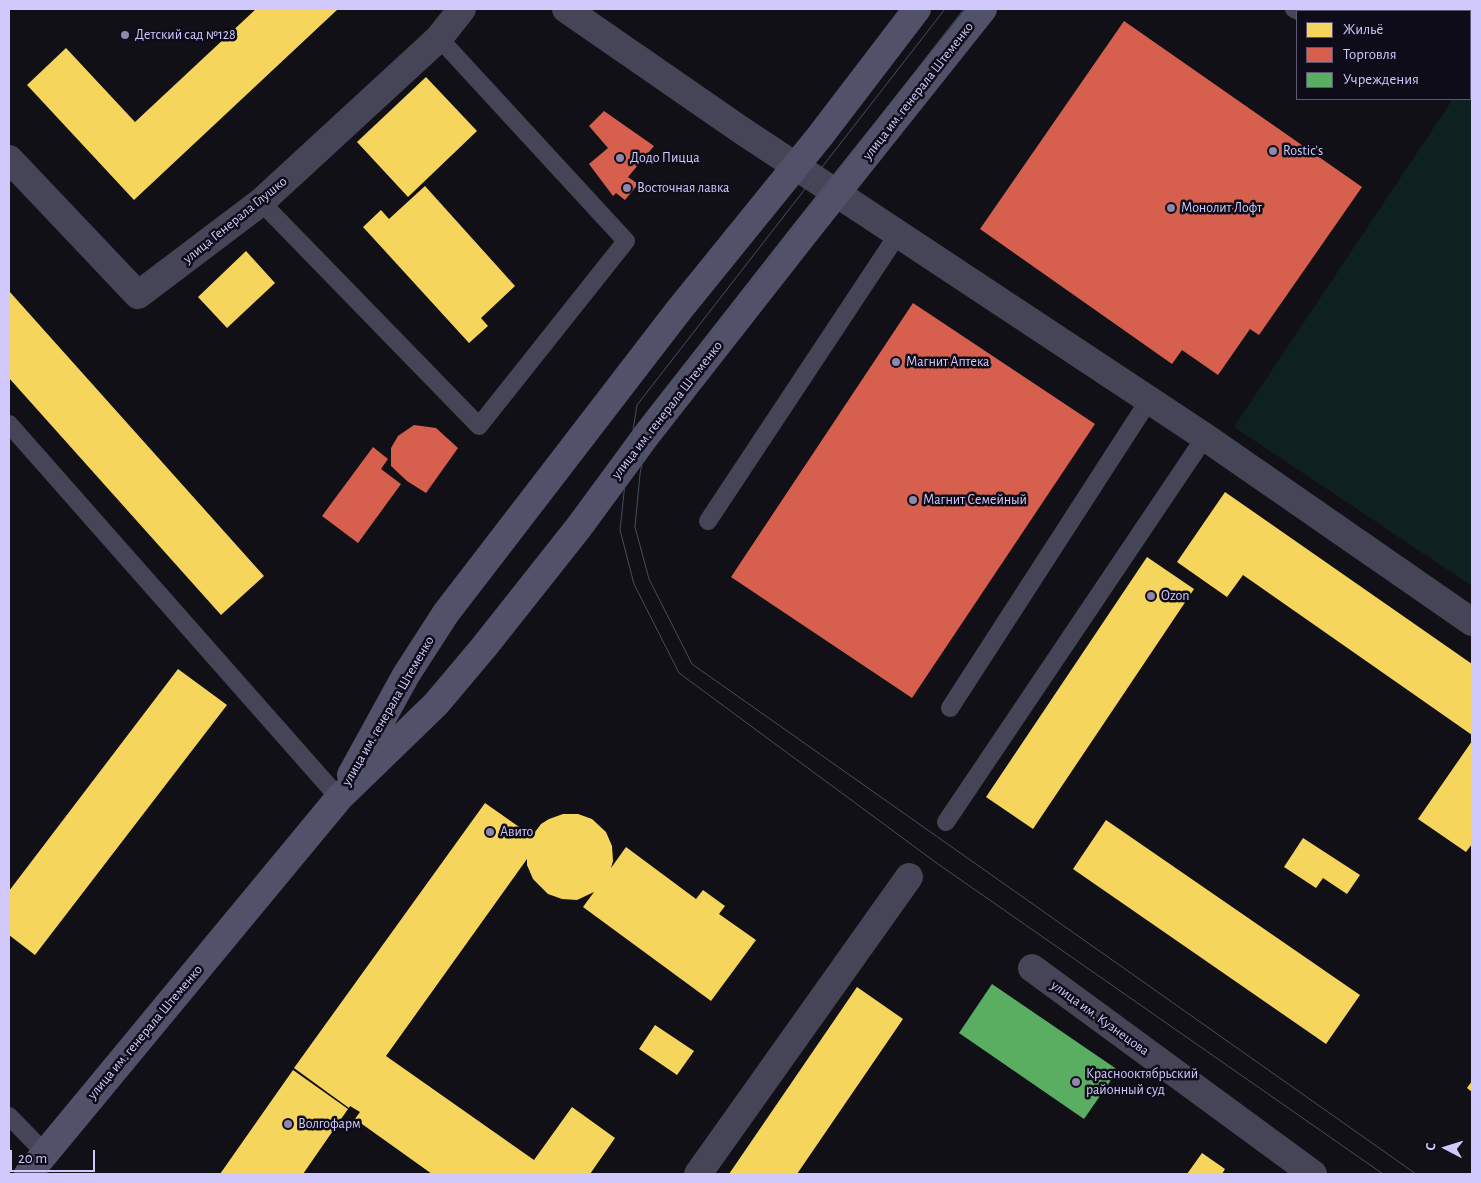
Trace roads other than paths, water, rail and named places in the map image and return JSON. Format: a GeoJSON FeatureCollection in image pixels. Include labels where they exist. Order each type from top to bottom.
{"type":"FeatureCollection","features":[{"type":"Feature","properties":{"kind":"street","name":"улица Генерала Глушко"},"geometry":{"type":"LineString","coordinates":[[9,159],[138,295],[261,202],[438,38],[462,9]]}},
{"type":"Feature","properties":{"kind":"street"},"geometry":{"type":"LineString","coordinates":[[566,9],[741,130],[1205,437],[1472,622]]}},
{"type":"Feature","properties":{"kind":"street","name":"улица им. генерала Штеменко"},"geometry":{"type":"LineString","coordinates":[[338,798],[406,675],[446,613],[679,310],[796,165],[917,9]]}},
{"type":"Feature","properties":{"kind":"street","name":"улица им. генерала Штеменко"},"geometry":{"type":"LineString","coordinates":[[28,1174],[338,798],[442,697],[579,527],[648,433],[983,9]]}},
{"type":"Feature","properties":{"kind":"street"},"geometry":{"type":"LineString","coordinates":[[698,1174],[909,877]]}},
{"type":"Feature","properties":{"kind":"street","name":"улица им. Кузнецова"},"geometry":{"type":"LineString","coordinates":[[1032,968],[1307,1173]]}},
{"type":"Feature","properties":{"kind":"lane"},"geometry":{"type":"LineString","coordinates":[[261,202],[479,426],[626,241],[438,38]]}},
{"type":"Feature","properties":{"kind":"lane"},"geometry":{"type":"LineString","coordinates":[[708,521],[898,234]]}},
{"type":"Feature","properties":{"kind":"lane"},"geometry":{"type":"LineString","coordinates":[[950,708],[1149,400]]}},
{"type":"Feature","properties":{"kind":"lane"},"geometry":{"type":"LineString","coordinates":[[9,424],[338,798]]}},
{"type":"Feature","properties":{"kind":"lane"},"geometry":{"type":"LineString","coordinates":[[946,822],[1205,437]]}},
{"type":"Feature","properties":{"kind":"lane"},"geometry":{"type":"LineString","coordinates":[[9,1116],[45,1154]]}},
{"type":"Feature","properties":{"kind":"tram line"},"geometry":{"type":"LineString","coordinates":[[945,9],[637,405],[626,474],[620,530],[634,584],[679,673],[938,864],[1383,1174]]}},
{"type":"Feature","properties":{"kind":"tram line"},"geometry":{"type":"LineString","coordinates":[[964,9],[685,367],[651,418],[640,474],[635,527],[649,579],[692,664],[1416,1174]]}},
{"type":"Feature","properties":{"kind":"place","name":"Детский сад №128"},"geometry":{"type":"Point","coordinates":[125,35]}},
{"type":"Feature","properties":{"kind":"place","name":"Rostic's"},"geometry":{"type":"Point","coordinates":[1273,151]}},
{"type":"Feature","properties":{"kind":"place","name":"Додо Пицца"},"geometry":{"type":"Point","coordinates":[620,158]}},
{"type":"Feature","properties":{"kind":"place","name":"Восточная лавка"},"geometry":{"type":"Point","coordinates":[627,188]}},
{"type":"Feature","properties":{"kind":"place","name":"Монолит Лофт"},"geometry":{"type":"Point","coordinates":[1171,208]}},
{"type":"Feature","properties":{"kind":"place","name":"Магнит Аптека"},"geometry":{"type":"Point","coordinates":[896,362]}},
{"type":"Feature","properties":{"kind":"place","name":"Магнит Семейный"},"geometry":{"type":"Point","coordinates":[913,500]}},
{"type":"Feature","properties":{"kind":"place","name":"Ozon"},"geometry":{"type":"Point","coordinates":[1151,596]}},
{"type":"Feature","properties":{"kind":"place","name":"Авито"},"geometry":{"type":"Point","coordinates":[490,832]}},
{"type":"Feature","properties":{"kind":"place","name":"Краснооктябрьский районный суд"},"geometry":{"type":"Point","coordinates":[1076,1082]}},
{"type":"Feature","properties":{"kind":"place","name":"Волгофарм"},"geometry":{"type":"Point","coordinates":[288,1124]}}]}
